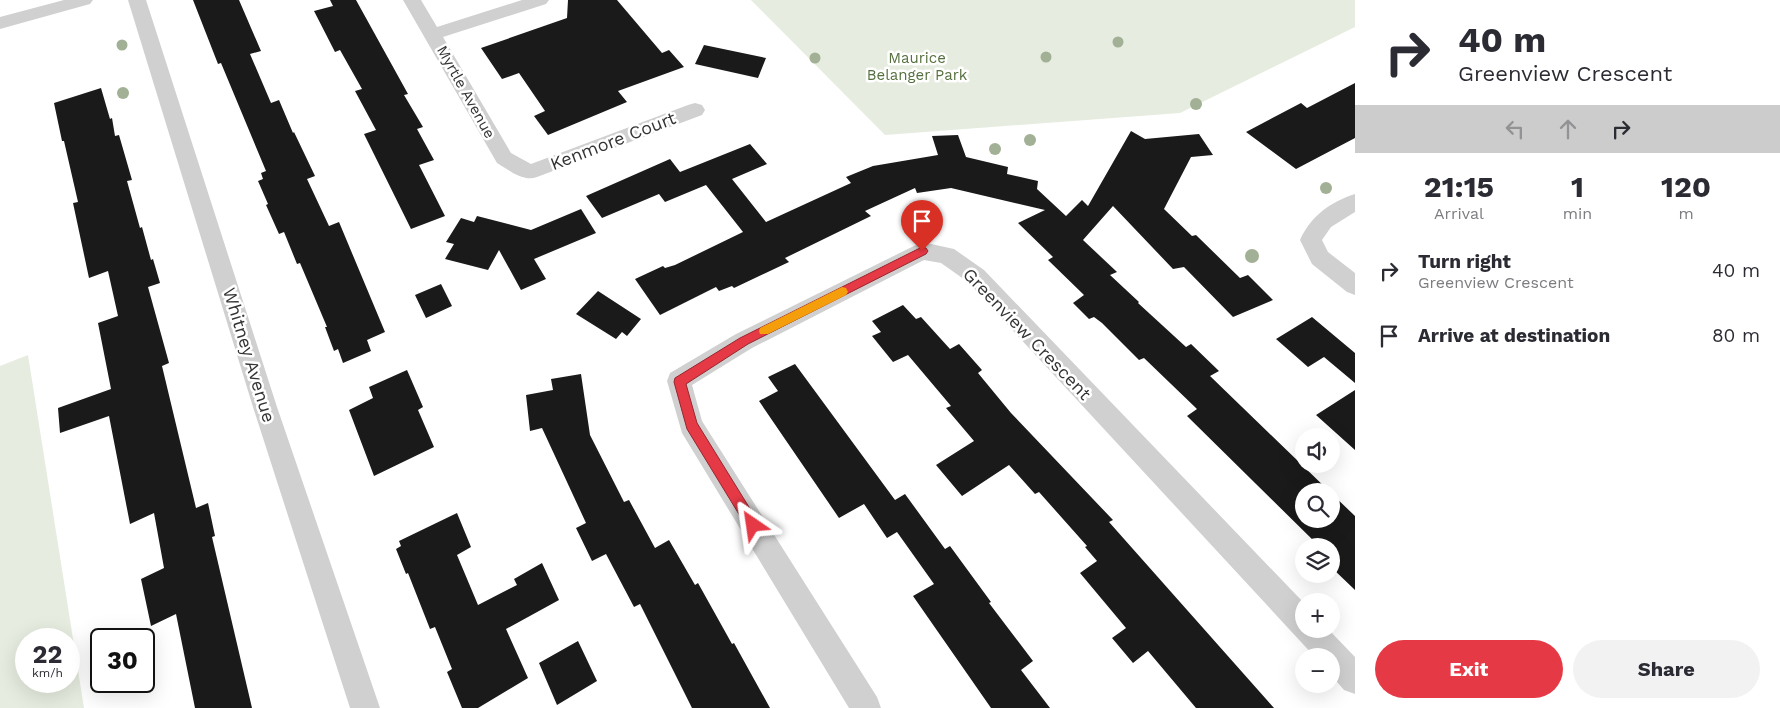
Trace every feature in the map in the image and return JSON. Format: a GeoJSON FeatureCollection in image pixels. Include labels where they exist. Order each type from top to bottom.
{"type":"FeatureCollection","features":[{"type":"Feature","properties":{"kind":"street"},"geometry":{"type":"LineString","coordinates":[[0,24],[84,0]]}},
{"type":"Feature","properties":{"kind":"street","name":"Whitney Avenue"},"geometry":{"type":"LineString","coordinates":[[137,0],[265,407],[365,708]]}},
{"type":"Feature","properties":{"kind":"street","name":"Myrtle Avenue"},"geometry":{"type":"LineString","coordinates":[[412,0],[504,158],[530,172]]}},
{"type":"Feature","properties":{"kind":"street"},"geometry":{"type":"LineString","coordinates":[[433,34],[540,0]]}},
{"type":"Feature","properties":{"kind":"street","name":"Kenmore Court"},"geometry":{"type":"LineString","coordinates":[[530,172],[695,110]]}},
{"type":"Feature","properties":{"kind":"street"},"geometry":{"type":"LineString","coordinates":[[1355,202],[1324,220],[1316,227],[1311,240],[1320,258],[1355,286]]}},
{"type":"Feature","properties":{"kind":"street","name":"Greenview Crescent"},"geometry":{"type":"LineString","coordinates":[[866,708],[691,425],[679,382],[744,341],[922,251],[946,255],[976,276],[1295,614]]}},
{"type":"Feature","properties":{"kind":"street"},"geometry":{"type":"LineString","coordinates":[[1316,638],[1355,679]]}},
{"type":"Feature","properties":{"kind":"green space","name":"Maurice Belanger Park"},"geometry":{"type":"Polygon","coordinates":[[[751,0],[1355,0],[1355,27],[1180,113],[885,135],[751,0]]]}},
{"type":"Feature","properties":{"kind":"green space"},"geometry":{"type":"Polygon","coordinates":[[[28,355],[71,628],[15,628],[15,693],[80,693],[80,683],[84,708],[0,708],[0,366],[28,355]]]}},
{"type":"Feature","properties":{"kind":"building"},"geometry":{"type":"Polygon","coordinates":[[[193,0],[239,0],[261,51],[250,54],[271,103],[279,100],[315,176],[307,179],[329,226],[339,222],[385,332],[367,340],[371,351],[343,363],[338,349],[334,351],[325,327],[327,327],[300,263],[297,264],[284,232],[279,234],[266,205],[268,204],[258,181],[263,179],[261,173],[266,171],[221,63],[218,64],[193,0]]]}},
{"type":"Feature","properties":{"kind":"building"},"geometry":{"type":"Polygon","coordinates":[[[330,0],[356,0],[408,94],[404,95],[423,127],[417,129],[434,160],[419,165],[445,216],[411,229],[364,134],[376,130],[355,91],[362,89],[340,50],[335,52],[314,11],[333,6],[330,0]]]}},
{"type":"Feature","properties":{"kind":"building"},"geometry":{"type":"Polygon","coordinates":[[[568,0],[617,0],[662,53],[669,50],[684,67],[618,91],[627,102],[548,135],[534,116],[545,111],[519,73],[502,79],[481,48],[567,18],[568,0]]]}},
{"type":"Feature","properties":{"kind":"building"},"geometry":{"type":"Polygon","coordinates":[[[704,45],[766,58],[758,78],[695,64],[704,45]]]}},
{"type":"Feature","properties":{"kind":"building"},"geometry":{"type":"Polygon","coordinates":[[[1355,83],[1355,138],[1296,169],[1246,132],[1301,103],[1307,108],[1355,83]]]}},
{"type":"Feature","properties":{"kind":"building"},"geometry":{"type":"Polygon","coordinates":[[[101,88],[110,119],[112,118],[115,136],[119,135],[132,180],[127,181],[140,228],[142,227],[151,260],[153,259],[160,283],[148,287],[169,363],[162,366],[196,508],[208,503],[215,536],[212,537],[252,708],[195,708],[176,614],[151,626],[141,579],[164,568],[154,513],[130,524],[109,416],[60,433],[58,408],[111,389],[98,323],[118,316],[108,271],[89,278],[73,203],[78,202],[54,103],[101,88]]]}},
{"type":"Feature","properties":{"kind":"building"},"geometry":{"type":"Polygon","coordinates":[[[1131,131],[1145,139],[1199,134],[1213,155],[1191,157],[1164,209],[1192,236],[1196,235],[1240,278],[1248,275],[1273,300],[1233,317],[1184,267],[1173,269],[1113,206],[1083,240],[1117,272],[1110,275],[1138,303],[1186,347],[1191,344],[1219,371],[1210,376],[1295,458],[1295,473],[1310,473],[1321,483],[1295,483],[1295,522],[1187,416],[1197,409],[1144,358],[1139,360],[1102,323],[1094,317],[1089,319],[1073,303],[1084,295],[1048,260],[1053,257],[1018,223],[1045,210],[951,188],[917,193],[915,188],[865,211],[871,216],[785,258],[789,262],[734,288],[732,286],[719,291],[716,287],[660,315],[635,279],[663,266],[665,268],[675,265],[743,232],[706,185],[665,202],[659,194],[602,218],[586,196],[670,159],[680,172],[750,144],[767,164],[732,179],[766,222],[851,183],[846,177],[873,166],[938,155],[932,136],[958,135],[966,157],[1008,167],[1007,174],[1038,181],[1037,189],[1066,216],[1082,200],[1088,206],[1131,131]]]}},
{"type":"Feature","properties":{"kind":"building"},"geometry":{"type":"Polygon","coordinates":[[[581,209],[596,233],[534,259],[546,279],[521,290],[499,250],[488,270],[445,259],[454,244],[446,242],[461,218],[474,222],[477,216],[531,230],[581,209]]]}},
{"type":"Feature","properties":{"kind":"building"},"geometry":{"type":"Polygon","coordinates":[[[441,284],[452,306],[426,318],[415,295],[441,284]]]}},
{"type":"Feature","properties":{"kind":"building"},"geometry":{"type":"Polygon","coordinates":[[[598,291],[641,319],[627,336],[622,332],[616,339],[576,314],[598,291]]]}},
{"type":"Feature","properties":{"kind":"building"},"geometry":{"type":"Polygon","coordinates":[[[903,305],[916,319],[921,317],[950,349],[959,344],[982,370],[978,373],[1011,413],[1113,520],[1109,522],[1274,708],[1196,708],[1148,651],[1133,663],[1112,638],[1126,628],[1080,573],[1097,561],[1085,547],[1087,546],[1039,492],[1035,494],[1009,465],[962,496],[936,465],[974,441],[946,408],[951,406],[908,355],[893,362],[872,336],[881,332],[872,321],[903,305]]]}},
{"type":"Feature","properties":{"kind":"building"},"geometry":{"type":"Polygon","coordinates":[[[1312,317],[1355,353],[1355,383],[1324,357],[1308,367],[1276,339],[1312,317]]]}},
{"type":"Feature","properties":{"kind":"building"},"geometry":{"type":"Polygon","coordinates":[[[795,364],[895,500],[905,494],[945,549],[950,546],[991,602],[989,603],[1033,661],[1021,670],[1050,708],[991,708],[913,596],[934,584],[897,532],[887,538],[864,504],[839,518],[759,401],[778,391],[768,377],[795,364]]]}},
{"type":"Feature","properties":{"kind":"building"},"geometry":{"type":"Polygon","coordinates":[[[407,370],[423,407],[418,410],[434,447],[374,476],[349,410],[373,398],[369,387],[407,370]]]}},
{"type":"Feature","properties":{"kind":"building"},"geometry":{"type":"Polygon","coordinates":[[[581,374],[590,435],[624,502],[629,500],[655,548],[669,540],[695,585],[698,583],[770,708],[692,708],[640,604],[634,607],[606,554],[592,561],[576,528],[586,523],[542,428],[530,431],[526,395],[553,390],[551,379],[581,374]]]}},
{"type":"Feature","properties":{"kind":"building"},"geometry":{"type":"Polygon","coordinates":[[[1355,390],[1355,450],[1340,437],[1340,428],[1330,428],[1316,415],[1355,390]]]}},
{"type":"Feature","properties":{"kind":"building"},"geometry":{"type":"Polygon","coordinates":[[[1340,502],[1355,516],[1355,590],[1340,576],[1340,538],[1311,538],[1301,528],[1340,528],[1340,502]]]}},
{"type":"Feature","properties":{"kind":"building"},"geometry":{"type":"Polygon","coordinates":[[[457,513],[471,547],[457,555],[478,605],[517,585],[514,579],[542,563],[559,600],[506,629],[528,678],[478,708],[462,708],[447,672],[452,669],[435,627],[430,629],[408,573],[406,574],[396,549],[401,546],[399,541],[457,513]]]}},
{"type":"Feature","properties":{"kind":"building"},"geometry":{"type":"Polygon","coordinates":[[[578,641],[597,681],[557,705],[539,663],[578,641]]]}},
{"type":"Feature","properties":{"kind":"slow traffic"},"geometry":{"type":"LineString","coordinates":[[764,331],[842,292]]}},
{"type":"Feature","properties":{"kind":"route"},"geometry":{"type":"LineString","coordinates":[[753,525],[691,425],[679,382],[744,341],[922,251]]}}]}
